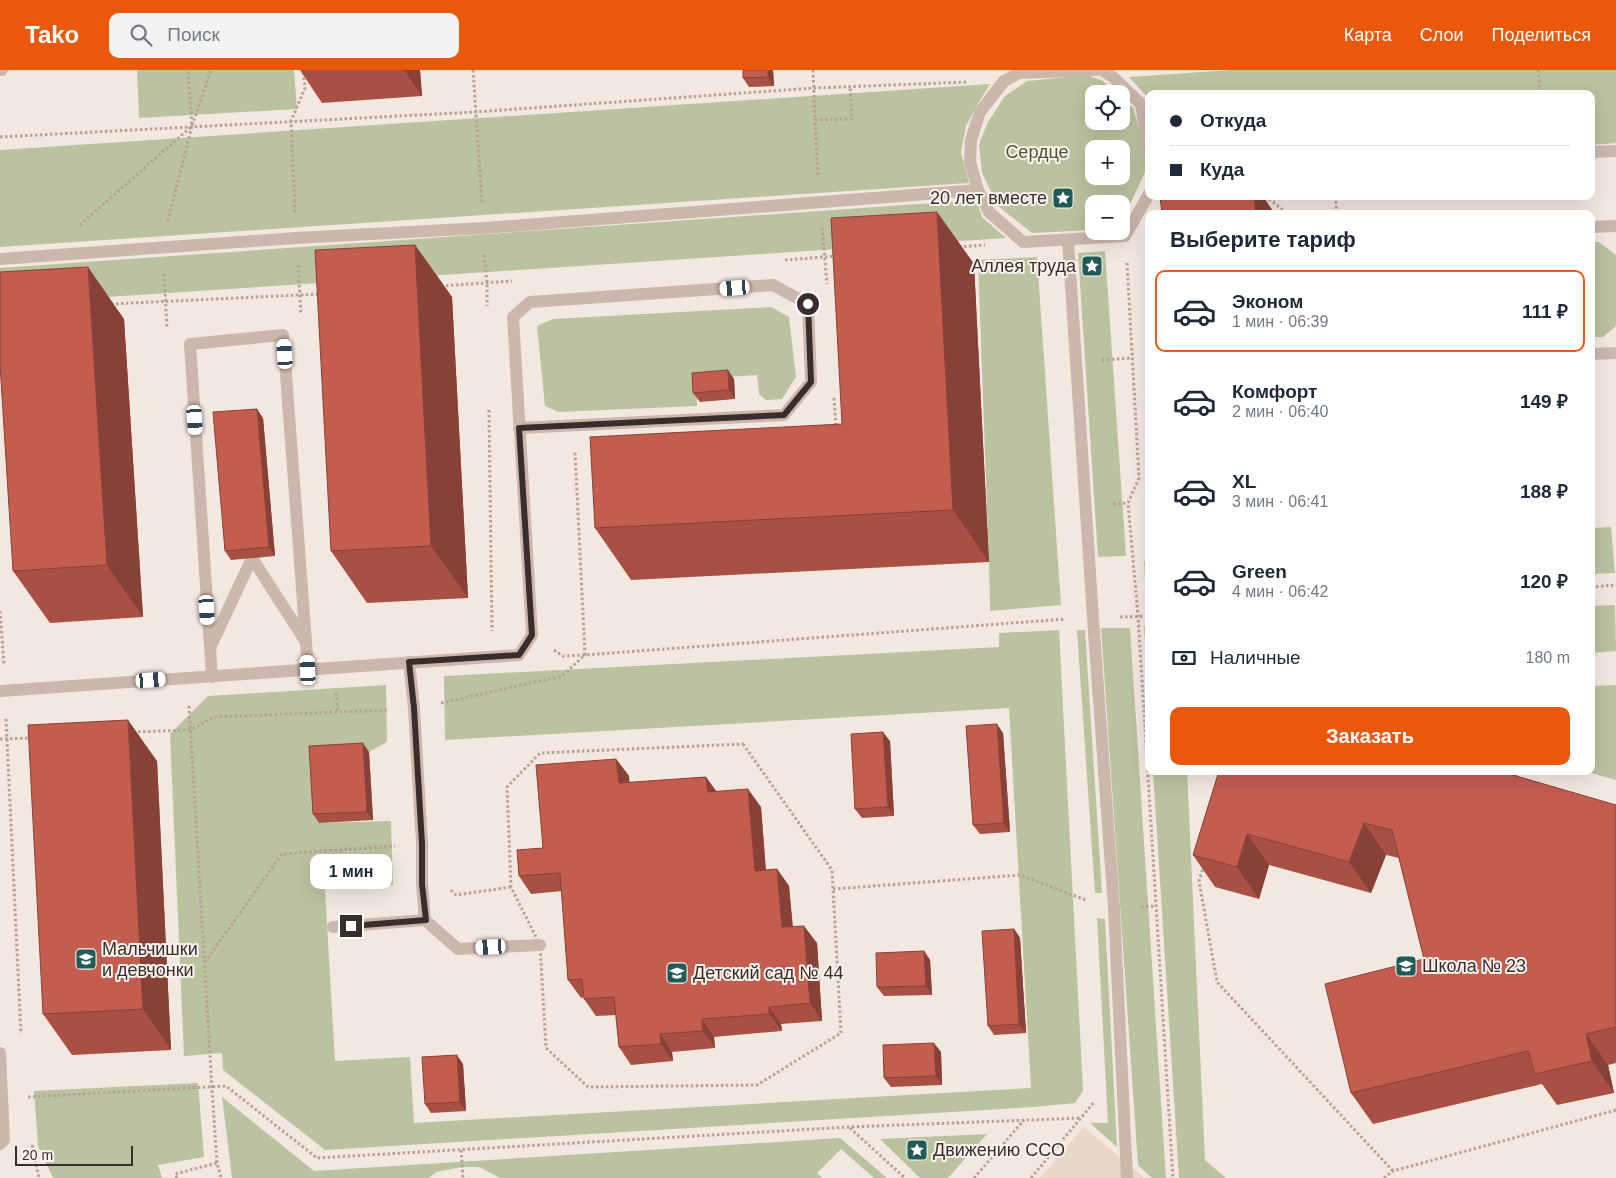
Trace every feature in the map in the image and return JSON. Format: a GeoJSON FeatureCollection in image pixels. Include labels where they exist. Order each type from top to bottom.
{"type":"FeatureCollection","features":[{"type":"Feature","properties":{"kind":"street"},"geometry":{"type":"LineString","coordinates":[[1085,239],[1024,242],[990,212],[978,190],[970,162],[972,140],[980,112],[1004,80],[1019,72],[1096,70]]}},
{"type":"Feature","properties":{"kind":"street"},"geometry":{"type":"LineString","coordinates":[[1102,70],[1113,77],[1141,104],[1145,128]]}},
{"type":"Feature","properties":{"kind":"street"},"geometry":{"type":"LineString","coordinates":[[1595,152],[1616,151]]}},
{"type":"Feature","properties":{"kind":"street"},"geometry":{"type":"LineString","coordinates":[[0,259],[296,238],[484,228],[978,190]]}},
{"type":"Feature","properties":{"kind":"street"},"geometry":{"type":"LineString","coordinates":[[1130,227],[1146,200]]}},
{"type":"Feature","properties":{"kind":"street"},"geometry":{"type":"LineString","coordinates":[[1595,227],[1616,226]]}},
{"type":"Feature","properties":{"kind":"street"},"geometry":{"type":"LineString","coordinates":[[1068,240],[1114,908],[1127,1178]]}},
{"type":"Feature","properties":{"kind":"street"},"geometry":{"type":"LineString","coordinates":[[2,691],[519,655],[532,635],[519,428],[513,317],[530,302],[773,285],[808,304],[811,382],[784,415],[519,428]]}},
{"type":"Feature","properties":{"kind":"street"},"geometry":{"type":"LineString","coordinates":[[212,677],[190,344],[283,335],[308,670]]}},
{"type":"Feature","properties":{"kind":"street"},"geometry":{"type":"LineString","coordinates":[[1595,354],[1616,353]]}},
{"type":"Feature","properties":{"kind":"street"},"geometry":{"type":"LineString","coordinates":[[210,648],[252,558],[307,644]]}},
{"type":"Feature","properties":{"kind":"street"},"geometry":{"type":"LineString","coordinates":[[409,662],[414,708],[422,844],[422,884],[426,920],[458,949],[540,945]]}},
{"type":"Feature","properties":{"kind":"street"},"geometry":{"type":"LineString","coordinates":[[333,927],[426,920]]}},
{"type":"Feature","properties":{"kind":"street"},"geometry":{"type":"LineString","coordinates":[[0,1053],[4,1121],[4,1140],[0,1144]]}},
{"type":"Feature","properties":{"kind":"path"},"geometry":{"type":"LineString","coordinates":[[188,70],[192,126]]}},
{"type":"Feature","properties":{"kind":"path"},"geometry":{"type":"LineString","coordinates":[[167,330],[162,248],[192,126],[211,70]]}},
{"type":"Feature","properties":{"kind":"path"},"geometry":{"type":"LineString","coordinates":[[296,238],[291,121],[305,88],[303,70]]}},
{"type":"Feature","properties":{"kind":"path"},"geometry":{"type":"LineString","coordinates":[[473,70],[488,312]]}},
{"type":"Feature","properties":{"kind":"path"},"geometry":{"type":"LineString","coordinates":[[813,70],[814,120],[827,286]]}},
{"type":"Feature","properties":{"kind":"path"},"geometry":{"type":"LineString","coordinates":[[1538,70],[1540,90]]}},
{"type":"Feature","properties":{"kind":"path"},"geometry":{"type":"LineString","coordinates":[[0,137],[475,112],[814,88],[1004,80]]}},
{"type":"Feature","properties":{"kind":"path"},"geometry":{"type":"LineString","coordinates":[[814,120],[852,119],[850,87]]}},
{"type":"Feature","properties":{"kind":"path"},"geometry":{"type":"LineString","coordinates":[[45,255],[192,126]]}},
{"type":"Feature","properties":{"kind":"path"},"geometry":{"type":"LineString","coordinates":[[1269,200],[1283,210]]}},
{"type":"Feature","properties":{"kind":"path"},"geometry":{"type":"LineString","coordinates":[[1125,240],[1139,478],[1128,503],[1145,729]]}},
{"type":"Feature","properties":{"kind":"path"},"geometry":{"type":"LineString","coordinates":[[955,247],[1024,242]]}},
{"type":"Feature","properties":{"kind":"path"},"geometry":{"type":"LineString","coordinates":[[776,260],[842,255]]}},
{"type":"Feature","properties":{"kind":"path"},"geometry":{"type":"LineString","coordinates":[[438,286],[517,280]]}},
{"type":"Feature","properties":{"kind":"path"},"geometry":{"type":"LineString","coordinates":[[107,305],[165,300],[329,293]]}},
{"type":"Feature","properties":{"kind":"path"},"geometry":{"type":"LineString","coordinates":[[834,393],[836,432]]}},
{"type":"Feature","properties":{"kind":"path"},"geometry":{"type":"LineString","coordinates":[[489,400],[492,636]]}},
{"type":"Feature","properties":{"kind":"path"},"geometry":{"type":"LineString","coordinates":[[585,451],[575,452],[586,655]]}},
{"type":"Feature","properties":{"kind":"path"},"geometry":{"type":"LineString","coordinates":[[1595,587],[1616,586]]}},
{"type":"Feature","properties":{"kind":"path"},"geometry":{"type":"LineString","coordinates":[[0,611],[4,665],[2,691],[7,739],[21,1038]]}},
{"type":"Feature","properties":{"kind":"path"},"geometry":{"type":"LineString","coordinates":[[563,656],[1093,618],[1145,616]]}},
{"type":"Feature","properties":{"kind":"path"},"geometry":{"type":"LineString","coordinates":[[132,732],[190,730],[214,717],[414,708],[562,676],[586,655]]}},
{"type":"Feature","properties":{"kind":"path"},"geometry":{"type":"LineString","coordinates":[[188,678],[212,1088],[217,1163],[221,1178]]}},
{"type":"Feature","properties":{"kind":"path"},"geometry":{"type":"LineString","coordinates":[[0,739],[36,738]]}},
{"type":"Feature","properties":{"kind":"path"},"geometry":{"type":"LineString","coordinates":[[743,744],[832,870],[833,889],[840,1033],[757,1085],[588,1086],[546,1048],[540,945],[511,887],[507,786],[540,753],[743,744]]}},
{"type":"Feature","properties":{"kind":"path"},"geometry":{"type":"LineString","coordinates":[[1148,775],[1173,1178]]}},
{"type":"Feature","properties":{"kind":"path"},"geometry":{"type":"LineString","coordinates":[[1513,775],[1527,780]]}},
{"type":"Feature","properties":{"kind":"path"},"geometry":{"type":"LineString","coordinates":[[205,963],[282,854],[422,844]]}},
{"type":"Feature","properties":{"kind":"path"},"geometry":{"type":"LineString","coordinates":[[1204,863],[1198,881],[1217,982],[1393,1171]]}},
{"type":"Feature","properties":{"kind":"path"},"geometry":{"type":"LineString","coordinates":[[833,889],[1020,875],[1114,908],[1156,906]]}},
{"type":"Feature","properties":{"kind":"path"},"geometry":{"type":"LineString","coordinates":[[4,1121],[24,1098],[226,1086],[317,1158],[849,1127],[1081,1118]]}},
{"type":"Feature","properties":{"kind":"path"},"geometry":{"type":"LineString","coordinates":[[1384,1178],[1393,1171],[1616,1110]]}},
{"type":"Feature","properties":{"kind":"path"},"geometry":{"type":"LineString","coordinates":[[974,1178],[1025,1120]]}},
{"type":"Feature","properties":{"kind":"path"},"geometry":{"type":"LineString","coordinates":[[849,1127],[905,1178]]}},
{"type":"Feature","properties":{"kind":"path"},"geometry":{"type":"LineString","coordinates":[[32,1142],[39,1178]]}},
{"type":"Feature","properties":{"kind":"path"},"geometry":{"type":"LineString","coordinates":[[461,1150],[463,1178]]}},
{"type":"Feature","properties":{"kind":"path"},"geometry":{"type":"LineString","coordinates":[[176,1178],[175,1174],[217,1163]]}},
{"type":"Feature","properties":{"kind":"green space"},"geometry":{"type":"Polygon","coordinates":[[[137,70],[294,70],[297,109],[139,118],[137,70]]]}},
{"type":"Feature","properties":{"kind":"green space"},"geometry":{"type":"Polygon","coordinates":[[[1231,70],[1616,70],[1616,143],[1595,145],[1595,90],[1145,90],[1145,95],[1129,77],[1231,70]]]}},
{"type":"Feature","properties":{"kind":"green space","name":"Сердце"},"geometry":{"type":"Polygon","coordinates":[[[1087,75],[1103,81],[1107,85],[1085,85],[1085,130],[1130,130],[1130,106],[1133,108],[1142,137],[1145,172],[1130,203],[1130,195],[1085,195],[1085,230],[1032,233],[998,206],[982,173],[979,144],[988,122],[1005,96],[1027,81],[1087,75]]]}},
{"type":"Feature","properties":{"kind":"green space"},"geometry":{"type":"Polygon","coordinates":[[[990,84],[966,126],[961,152],[969,183],[0,247],[0,150],[990,84]]]}},
{"type":"Feature","properties":{"kind":"green space"},"geometry":{"type":"Polygon","coordinates":[[[976,200],[982,217],[1006,238],[0,304],[0,268],[976,200]]]}},
{"type":"Feature","properties":{"kind":"green space"},"geometry":{"type":"Polygon","coordinates":[[[1595,242],[1599,242],[1616,255],[1616,326],[1603,337],[1595,337],[1595,242]]]}},
{"type":"Feature","properties":{"kind":"green space","name":"Аллея труда"},"geometry":{"type":"Polygon","coordinates":[[[1105,251],[1126,556],[1098,557],[1078,253],[1105,251]]]}},
{"type":"Feature","properties":{"kind":"green space"},"geometry":{"type":"Polygon","coordinates":[[[1037,257],[1061,605],[990,611],[978,260],[1037,257]]]}},
{"type":"Feature","properties":{"kind":"green space"},"geometry":{"type":"Polygon","coordinates":[[[771,307],[789,317],[796,377],[782,399],[766,400],[759,394],[757,375],[696,379],[697,406],[558,412],[545,406],[537,326],[553,319],[771,307]]]}},
{"type":"Feature","properties":{"kind":"green space"},"geometry":{"type":"Polygon","coordinates":[[[1611,527],[1615,573],[1595,574],[1595,528],[1611,527]]]}},
{"type":"Feature","properties":{"kind":"green space"},"geometry":{"type":"Polygon","coordinates":[[[1615,605],[1616,651],[1595,653],[1595,606],[1615,605]]]}},
{"type":"Feature","properties":{"kind":"green space"},"geometry":{"type":"Polygon","coordinates":[[[1101,628],[1130,628],[1166,1178],[1152,1178],[1138,1165],[1101,628]]]}},
{"type":"Feature","properties":{"kind":"green space"},"geometry":{"type":"Polygon","coordinates":[[[1059,630],[1083,1091],[1075,1103],[325,1150],[223,1070],[222,1053],[184,1056],[170,734],[208,696],[386,685],[387,742],[369,752],[315,755],[319,823],[391,821],[393,885],[325,889],[335,1061],[410,1057],[414,1123],[1031,1088],[1009,708],[445,740],[444,676],[999,647],[999,633],[1059,630]]]}},
{"type":"Feature","properties":{"kind":"green space"},"geometry":{"type":"Polygon","coordinates":[[[1077,630],[1085,630],[1102,893],[1095,893],[1077,630]]]}},
{"type":"Feature","properties":{"kind":"green space"},"geometry":{"type":"Polygon","coordinates":[[[1616,685],[1616,780],[1595,774],[1595,686],[1616,685]]]}},
{"type":"Feature","properties":{"kind":"green space"},"geometry":{"type":"Polygon","coordinates":[[[1153,775],[1187,775],[1205,1160],[1226,1178],[1179,1178],[1153,775]]]}},
{"type":"Feature","properties":{"kind":"green space"},"geometry":{"type":"Polygon","coordinates":[[[1097,918],[1105,919],[1117,1147],[1090,1123],[1108,1123],[1097,918]]]}},
{"type":"Feature","properties":{"kind":"green space"},"geometry":{"type":"Polygon","coordinates":[[[198,1083],[204,1157],[158,1165],[162,1178],[53,1178],[38,1146],[34,1091],[198,1083]]]}},
{"type":"Feature","properties":{"kind":"green space"},"geometry":{"type":"Polygon","coordinates":[[[222,1097],[314,1171],[840,1138],[887,1178],[874,1178],[841,1149],[817,1173],[822,1178],[500,1178],[479,1167],[462,1167],[436,1172],[429,1178],[232,1178],[222,1097]]]}},
{"type":"Feature","properties":{"kind":"green space"},"geometry":{"type":"Polygon","coordinates":[[[987,1134],[948,1178],[920,1178],[880,1139],[987,1134]]]}},
{"type":"Feature","properties":{"kind":"shaded area"},"geometry":{"type":"Polygon","coordinates":[[[1084,1127],[1144,1178],[1040,1178],[1084,1127]]]}},
{"type":"Feature","properties":{"kind":"building"},"geometry":{"type":"Polygon","coordinates":[[[743,70],[768,70],[768,77],[743,78],[743,70]]]}},
{"type":"Feature","properties":{"kind":"building"},"geometry":{"type":"Polygon","coordinates":[[[1160,200],[1254,200],[1256,210],[1162,210],[1160,200]]]}},
{"type":"Feature","properties":{"kind":"building"},"geometry":{"type":"Polygon","coordinates":[[[937,212],[953,510],[595,528],[590,437],[842,424],[831,218],[937,212]]]}},
{"type":"Feature","properties":{"kind":"building"},"geometry":{"type":"Polygon","coordinates":[[[415,245],[431,546],[331,551],[315,250],[415,245]]]}},
{"type":"Feature","properties":{"kind":"building"},"geometry":{"type":"Polygon","coordinates":[[[88,267],[107,565],[13,571],[0,364],[0,272],[88,267]]]}},
{"type":"Feature","properties":{"kind":"building"},"geometry":{"type":"Polygon","coordinates":[[[728,370],[729,390],[693,393],[692,373],[728,370]]]}},
{"type":"Feature","properties":{"kind":"building"},"geometry":{"type":"Polygon","coordinates":[[[257,409],[269,547],[225,551],[213,412],[257,409]]]}},
{"type":"Feature","properties":{"kind":"building"},"geometry":{"type":"Polygon","coordinates":[[[128,720],[143,1009],[43,1014],[28,725],[128,720]]]}},
{"type":"Feature","properties":{"kind":"building"},"geometry":{"type":"Polygon","coordinates":[[[997,724],[1004,823],[973,825],[966,726],[997,724]]]}},
{"type":"Feature","properties":{"kind":"building"},"geometry":{"type":"Polygon","coordinates":[[[883,732],[888,807],[855,809],[851,734],[883,732]]]}},
{"type":"Feature","properties":{"kind":"building"},"geometry":{"type":"Polygon","coordinates":[[[363,743],[367,812],[313,814],[309,746],[363,743]]]}},
{"type":"Feature","properties":{"kind":"building"},"geometry":{"type":"Polygon","coordinates":[[[616,759],[619,783],[706,777],[708,792],[748,789],[755,871],[777,869],[782,927],[804,926],[810,1003],[769,1007],[769,1014],[702,1019],[703,1031],[660,1034],[661,1044],[619,1047],[614,997],[584,999],[582,979],[568,980],[560,873],[519,876],[517,850],[543,848],[536,765],[616,759]]]}},
{"type":"Feature","properties":{"kind":"building"},"geometry":{"type":"Polygon","coordinates":[[[1218,775],[1513,775],[1616,805],[1616,1027],[1586,1034],[1592,1061],[1535,1074],[1528,1051],[1351,1093],[1325,984],[1424,959],[1392,830],[1364,823],[1349,862],[1247,834],[1237,867],[1193,855],[1218,775]]]}},
{"type":"Feature","properties":{"kind":"building"},"geometry":{"type":"Polygon","coordinates":[[[1014,929],[1019,1024],[988,1026],[982,931],[1014,929]]]}},
{"type":"Feature","properties":{"kind":"building"},"geometry":{"type":"Polygon","coordinates":[[[924,951],[926,986],[877,987],[876,953],[924,951]]]}},
{"type":"Feature","properties":{"kind":"building"},"geometry":{"type":"Polygon","coordinates":[[[934,1043],[936,1076],[884,1078],[883,1045],[934,1043]]]}},
{"type":"Feature","properties":{"kind":"building"},"geometry":{"type":"Polygon","coordinates":[[[457,1055],[460,1102],[425,1104],[422,1057],[457,1055]]]}},
{"type":"Feature","properties":{"kind":"place","name":"20 лет вместе"},"geometry":{"type":"Point","coordinates":[1063,198]}},
{"type":"Feature","properties":{"kind":"place","name":"Аллея труда"},"geometry":{"type":"Point","coordinates":[1092,266]}},
{"type":"Feature","properties":{"kind":"place","name":"Мальчишки и девчонки"},"geometry":{"type":"Point","coordinates":[86,959]}},
{"type":"Feature","properties":{"kind":"place","name":"Школа № 23"},"geometry":{"type":"Point","coordinates":[1406,966]}},
{"type":"Feature","properties":{"kind":"place","name":"Детский сад № 44"},"geometry":{"type":"Point","coordinates":[677,973]}},
{"type":"Feature","properties":{"kind":"place","name":"Движению ССО"},"geometry":{"type":"Point","coordinates":[917,1150]}},
{"type":"Feature","properties":{"kind":"route"},"geometry":{"type":"LineString","coordinates":[[351,926],[426,920],[422,884],[422,844],[414,708],[409,662],[519,655],[532,635],[519,428],[784,415],[811,382],[808,304]]}}]}
